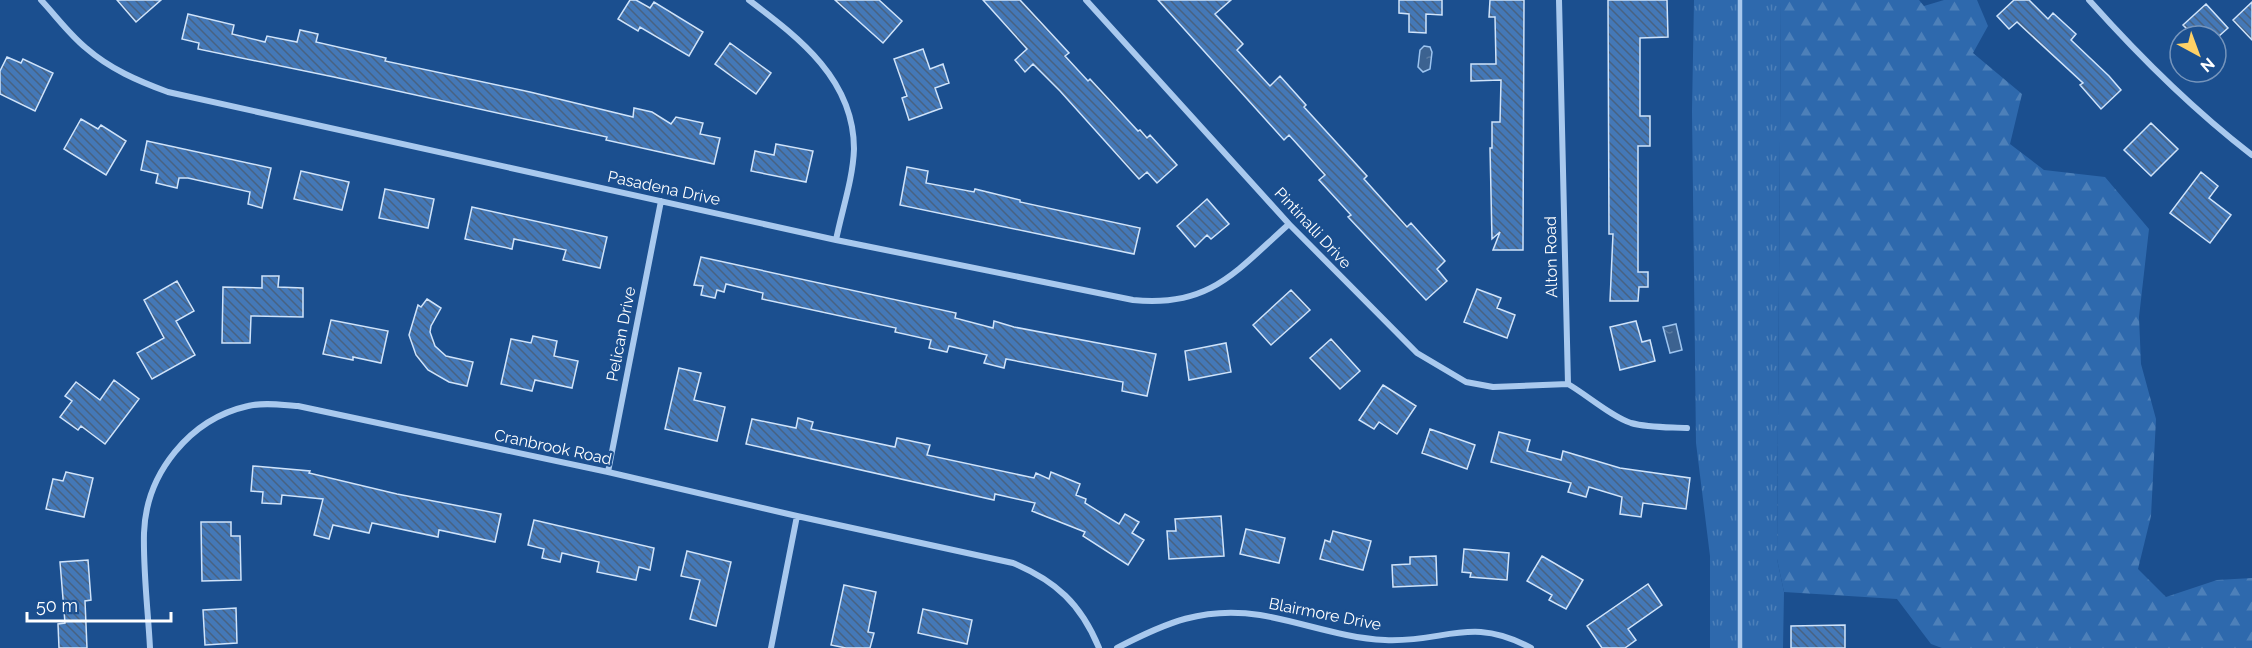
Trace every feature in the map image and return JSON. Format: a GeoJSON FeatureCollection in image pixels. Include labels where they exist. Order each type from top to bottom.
{"type":"FeatureCollection","features":[{"type":"Feature","properties":{"kind":"street","name":"Pasadena Drive"},"geometry":{"type":"LineString","coordinates":[[41,0],[85,48],[111,67],[137,81],[168,92],[836,240],[1121,298],[1157,303],[1179,300],[1202,293],[1224,281],[1289,224]]}},
{"type":"Feature","properties":{"kind":"street"},"geometry":{"type":"LineString","coordinates":[[749,0],[782,25],[821,61],[835,80],[845,100],[852,123],[854,149],[836,240]]}},
{"type":"Feature","properties":{"kind":"street","name":"Pintinalli Drive"},"geometry":{"type":"LineString","coordinates":[[1086,0],[1289,224],[1417,353],[1466,382],[1493,387],[1568,384]]}},
{"type":"Feature","properties":{"kind":"street","name":"Alton Road"},"geometry":{"type":"LineString","coordinates":[[1559,0],[1568,384]]}},
{"type":"Feature","properties":{"kind":"street"},"geometry":{"type":"LineString","coordinates":[[2089,0],[2172,88],[2252,155]]}},
{"type":"Feature","properties":{"kind":"street","name":"Pelican Drive"},"geometry":{"type":"LineString","coordinates":[[608,472],[661,201]]}},
{"type":"Feature","properties":{"kind":"street"},"geometry":{"type":"LineString","coordinates":[[1568,384],[1630,423],[1652,427],[1687,428]]}},
{"type":"Feature","properties":{"kind":"street","name":"Cranbrook Road"},"geometry":{"type":"LineString","coordinates":[[150,648],[144,532],[148,504],[155,484],[167,461],[204,425],[224,414],[249,405],[271,404],[298,406],[608,472],[1013,563],[1034,572],[1056,586],[1075,604],[1099,648]]}},
{"type":"Feature","properties":{"kind":"street"},"geometry":{"type":"LineString","coordinates":[[771,648],[797,516]]}},
{"type":"Feature","properties":{"kind":"street","name":"Blairmore Drive"},"geometry":{"type":"LineString","coordinates":[[1117,648],[1173,621],[1232,613],[1259,615],[1358,637],[1386,640],[1419,639],[1471,630],[1492,632],[1514,639],[1531,648]]}},
{"type":"Feature","properties":{"kind":"lane"},"geometry":{"type":"LineString","coordinates":[[1740,0],[1740,648]]}},
{"type":"Feature","properties":{"kind":"green space"},"geometry":{"type":"Polygon","coordinates":[[[1694,0],[1781,0],[1777,559],[1784,592],[1783,648],[1710,648],[1710,556],[1696,443],[1692,111],[1694,0]]]}},
{"type":"Feature","properties":{"kind":"green space"},"geometry":{"type":"Polygon","coordinates":[[[1781,0],[1919,0],[1924,6],[1944,0],[1977,0],[1988,26],[1973,53],[2022,94],[2010,144],[2044,170],[2105,177],[2149,229],[2139,317],[2141,364],[2156,419],[2151,516],[2138,569],[2166,597],[2217,580],[2252,578],[2252,648],[1942,648],[1931,644],[1897,599],[1784,592],[1777,559],[1781,0]]]}},
{"type":"Feature","properties":{"kind":"water"},"geometry":{"type":"Polygon","coordinates":[[[1424,46],[1430,47],[1432,52],[1430,69],[1423,72],[1418,67],[1420,50],[1424,46]]]}},
{"type":"Feature","properties":{"kind":"water"},"geometry":{"type":"Polygon","coordinates":[[[1676,324],[1682,350],[1670,353],[1663,327],[1676,324]]]}},
{"type":"Feature","properties":{"kind":"building"},"geometry":{"type":"Polygon","coordinates":[[[117,0],[161,0],[136,22],[117,0]]]}},
{"type":"Feature","properties":{"kind":"building"},"geometry":{"type":"Polygon","coordinates":[[[630,0],[636,0],[650,8],[654,2],[703,32],[689,56],[640,27],[638,31],[618,19],[630,0]]]}},
{"type":"Feature","properties":{"kind":"building"},"geometry":{"type":"Polygon","coordinates":[[[835,0],[879,0],[902,21],[883,43],[835,0]]]}},
{"type":"Feature","properties":{"kind":"building"},"geometry":{"type":"Polygon","coordinates":[[[983,0],[1020,0],[1069,53],[1065,56],[1088,81],[1090,79],[1138,131],[1140,130],[1147,138],[1150,135],[1177,165],[1157,183],[1147,172],[1139,179],[1033,64],[1025,72],[1015,60],[1027,49],[983,0]]]}},
{"type":"Feature","properties":{"kind":"building"},"geometry":{"type":"Polygon","coordinates":[[[1158,0],[1231,0],[1215,14],[1243,44],[1237,50],[1270,86],[1280,76],[1306,105],[1304,107],[1367,176],[1364,179],[1407,227],[1411,223],[1445,261],[1437,269],[1447,281],[1426,300],[1348,217],[1351,215],[1319,180],[1325,175],[1289,135],[1284,140],[1158,0]]]}},
{"type":"Feature","properties":{"kind":"building"},"geometry":{"type":"Polygon","coordinates":[[[1399,0],[1442,0],[1442,15],[1426,14],[1426,33],[1409,32],[1409,14],[1399,13],[1399,0]]]}},
{"type":"Feature","properties":{"kind":"building"},"geometry":{"type":"Polygon","coordinates":[[[1490,0],[1524,0],[1523,250],[1493,250],[1500,232],[1492,239],[1490,148],[1492,148],[1492,122],[1500,122],[1501,80],[1471,81],[1471,64],[1496,64],[1495,17],[1489,17],[1490,0]]]}},
{"type":"Feature","properties":{"kind":"building"},"geometry":{"type":"Polygon","coordinates":[[[1608,0],[1667,0],[1668,37],[1640,38],[1640,116],[1650,116],[1650,146],[1638,146],[1638,272],[1648,272],[1648,287],[1639,287],[1638,301],[1610,301],[1613,234],[1609,234],[1608,0]]]}},
{"type":"Feature","properties":{"kind":"building"},"geometry":{"type":"Polygon","coordinates":[[[2014,0],[2029,0],[2048,19],[2053,13],[2076,34],[2071,40],[2121,90],[2101,109],[2080,85],[2083,83],[2017,22],[2009,29],[1997,16],[2014,0]]]}},
{"type":"Feature","properties":{"kind":"building"},"geometry":{"type":"Polygon","coordinates":[[[2252,2],[2252,40],[2233,20],[2252,2]]]}},
{"type":"Feature","properties":{"kind":"building"},"geometry":{"type":"Polygon","coordinates":[[[2206,4],[2224,24],[2184,24],[2206,4]]]}},
{"type":"Feature","properties":{"kind":"building"},"geometry":{"type":"Polygon","coordinates":[[[188,14],[234,25],[232,34],[265,42],[267,36],[297,42],[300,30],[318,34],[316,42],[386,58],[385,61],[633,117],[634,108],[652,112],[671,124],[676,117],[703,123],[700,134],[720,138],[714,164],[606,140],[607,137],[198,49],[199,43],[182,39],[188,14]]]}},
{"type":"Feature","properties":{"kind":"building"},"geometry":{"type":"Polygon","coordinates":[[[730,43],[771,73],[756,94],[715,64],[730,43]]]}},
{"type":"Feature","properties":{"kind":"building"},"geometry":{"type":"Polygon","coordinates":[[[923,49],[930,69],[943,64],[949,83],[935,88],[942,108],[909,120],[902,98],[907,96],[894,59],[923,49]]]}},
{"type":"Feature","properties":{"kind":"building"},"geometry":{"type":"Polygon","coordinates":[[[7,57],[21,63],[23,59],[53,73],[35,111],[0,94],[0,71],[7,57]]]}},
{"type":"Feature","properties":{"kind":"building"},"geometry":{"type":"Polygon","coordinates":[[[81,119],[98,129],[101,125],[126,141],[106,175],[64,149],[81,119]]]}},
{"type":"Feature","properties":{"kind":"building"},"geometry":{"type":"Polygon","coordinates":[[[2151,123],[2178,149],[2151,176],[2124,150],[2151,123]]]}},
{"type":"Feature","properties":{"kind":"building"},"geometry":{"type":"Polygon","coordinates":[[[147,141],[271,168],[262,208],[248,204],[250,192],[188,178],[179,178],[177,188],[156,183],[158,174],[141,170],[147,141]]]}},
{"type":"Feature","properties":{"kind":"building"},"geometry":{"type":"Polygon","coordinates":[[[776,144],[813,151],[806,182],[751,171],[755,151],[774,155],[776,144]]]}},
{"type":"Feature","properties":{"kind":"building"},"geometry":{"type":"Polygon","coordinates":[[[907,167],[928,171],[926,183],[974,192],[975,189],[1020,200],[1020,202],[1140,228],[1134,254],[900,205],[907,167]]]}},
{"type":"Feature","properties":{"kind":"building"},"geometry":{"type":"Polygon","coordinates":[[[301,171],[349,182],[342,210],[294,199],[301,171]]]}},
{"type":"Feature","properties":{"kind":"building"},"geometry":{"type":"Polygon","coordinates":[[[2201,172],[2218,186],[2209,198],[2231,215],[2210,243],[2170,213],[2201,172]]]}},
{"type":"Feature","properties":{"kind":"building"},"geometry":{"type":"Polygon","coordinates":[[[385,189],[434,199],[428,228],[379,218],[385,189]]]}},
{"type":"Feature","properties":{"kind":"building"},"geometry":{"type":"Polygon","coordinates":[[[1207,199],[1229,224],[1211,239],[1207,235],[1195,247],[1177,226],[1207,199]]]}},
{"type":"Feature","properties":{"kind":"building"},"geometry":{"type":"Polygon","coordinates":[[[472,207],[607,237],[600,268],[563,260],[566,250],[514,239],[512,249],[465,239],[472,207]]]}},
{"type":"Feature","properties":{"kind":"building"},"geometry":{"type":"Polygon","coordinates":[[[701,257],[956,313],[955,318],[993,328],[994,321],[1014,327],[1156,354],[1147,396],[1122,391],[1123,382],[1006,359],[1004,368],[984,363],[987,355],[949,346],[947,352],[929,348],[931,340],[895,332],[896,328],[762,299],[763,293],[726,284],[724,292],[717,290],[715,298],[701,295],[703,286],[694,285],[701,257]]]}},
{"type":"Feature","properties":{"kind":"building"},"geometry":{"type":"Polygon","coordinates":[[[262,276],[279,276],[278,287],[303,288],[303,317],[251,316],[250,343],[222,343],[223,287],[262,288],[262,276]]]}},
{"type":"Feature","properties":{"kind":"building"},"geometry":{"type":"Polygon","coordinates":[[[177,281],[194,311],[176,321],[195,355],[152,379],[137,353],[164,338],[144,300],[177,281]]]}},
{"type":"Feature","properties":{"kind":"building"},"geometry":{"type":"Polygon","coordinates":[[[1477,289],[1501,298],[1497,308],[1515,315],[1507,338],[1464,322],[1477,289]]]}},
{"type":"Feature","properties":{"kind":"building"},"geometry":{"type":"Polygon","coordinates":[[[1291,290],[1310,310],[1271,345],[1253,325],[1291,290]]]}},
{"type":"Feature","properties":{"kind":"building"},"geometry":{"type":"Polygon","coordinates":[[[427,299],[441,308],[430,332],[435,346],[446,356],[473,362],[467,386],[449,382],[428,370],[416,355],[409,335],[418,305],[421,307],[427,299]]]}},
{"type":"Feature","properties":{"kind":"building"},"geometry":{"type":"Polygon","coordinates":[[[331,320],[388,331],[381,363],[323,354],[331,320]]]}},
{"type":"Feature","properties":{"kind":"building"},"geometry":{"type":"Polygon","coordinates":[[[1636,321],[1642,342],[1650,340],[1655,361],[1620,370],[1610,327],[1636,321]]]}},
{"type":"Feature","properties":{"kind":"building"},"geometry":{"type":"Polygon","coordinates":[[[533,336],[557,341],[554,356],[578,361],[572,388],[535,380],[532,391],[501,384],[511,339],[531,343],[533,336]]]}},
{"type":"Feature","properties":{"kind":"building"},"geometry":{"type":"Polygon","coordinates":[[[1331,339],[1360,371],[1340,389],[1310,358],[1331,339]]]}},
{"type":"Feature","properties":{"kind":"building"},"geometry":{"type":"Polygon","coordinates":[[[1226,343],[1231,372],[1189,380],[1185,351],[1226,343]]]}},
{"type":"Feature","properties":{"kind":"building"},"geometry":{"type":"Polygon","coordinates":[[[679,368],[701,373],[694,400],[725,407],[717,441],[665,429],[679,368]]]}},
{"type":"Feature","properties":{"kind":"building"},"geometry":{"type":"Polygon","coordinates":[[[114,380],[139,399],[105,444],[81,426],[78,430],[60,417],[72,401],[65,396],[76,382],[100,400],[114,380]]]}},
{"type":"Feature","properties":{"kind":"building"},"geometry":{"type":"Polygon","coordinates":[[[1383,385],[1416,406],[1397,434],[1379,422],[1374,429],[1359,420],[1383,385]]]}},
{"type":"Feature","properties":{"kind":"building"},"geometry":{"type":"Polygon","coordinates":[[[798,418],[813,422],[811,429],[895,447],[897,438],[930,445],[927,455],[1034,478],[1036,473],[1049,479],[1051,472],[1080,484],[1076,495],[1086,499],[1085,503],[1119,524],[1125,514],[1139,522],[1132,533],[1144,540],[1128,565],[1083,536],[1085,532],[1032,511],[1035,503],[995,494],[994,500],[746,444],[752,419],[796,428],[798,418]]]}},
{"type":"Feature","properties":{"kind":"building"},"geometry":{"type":"Polygon","coordinates":[[[1430,429],[1475,445],[1467,469],[1422,453],[1430,429]]]}},
{"type":"Feature","properties":{"kind":"building"},"geometry":{"type":"Polygon","coordinates":[[[1499,432],[1530,440],[1527,451],[1561,460],[1563,451],[1620,468],[1690,478],[1686,509],[1643,503],[1641,517],[1620,514],[1622,497],[1589,487],[1586,497],[1568,492],[1571,483],[1491,462],[1499,432]]]}},
{"type":"Feature","properties":{"kind":"building"},"geometry":{"type":"Polygon","coordinates":[[[253,466],[310,471],[309,473],[397,494],[501,514],[495,542],[439,530],[438,537],[372,523],[369,533],[333,525],[329,539],[314,535],[323,499],[282,495],[281,504],[262,503],[263,492],[251,491],[253,466]]]}},
{"type":"Feature","properties":{"kind":"building"},"geometry":{"type":"Polygon","coordinates":[[[66,472],[93,478],[84,517],[46,509],[53,479],[63,481],[66,472]]]}},
{"type":"Feature","properties":{"kind":"building"},"geometry":{"type":"Polygon","coordinates":[[[1221,516],[1224,556],[1169,559],[1167,531],[1176,531],[1175,519],[1221,516]]]}},
{"type":"Feature","properties":{"kind":"building"},"geometry":{"type":"Polygon","coordinates":[[[534,520],[654,548],[650,570],[639,567],[636,580],[597,572],[599,562],[562,553],[560,562],[542,558],[544,549],[528,545],[534,520]]]}},
{"type":"Feature","properties":{"kind":"building"},"geometry":{"type":"Polygon","coordinates":[[[201,522],[231,522],[231,536],[240,536],[241,580],[202,581],[201,522]]]}},
{"type":"Feature","properties":{"kind":"building"},"geometry":{"type":"Polygon","coordinates":[[[1246,529],[1285,538],[1279,563],[1240,554],[1246,529]]]}},
{"type":"Feature","properties":{"kind":"building"},"geometry":{"type":"Polygon","coordinates":[[[1333,531],[1371,541],[1363,570],[1320,559],[1325,540],[1330,542],[1333,531]]]}},
{"type":"Feature","properties":{"kind":"building"},"geometry":{"type":"Polygon","coordinates":[[[1464,549],[1509,553],[1507,580],[1470,577],[1471,573],[1462,572],[1464,549]]]}},
{"type":"Feature","properties":{"kind":"building"},"geometry":{"type":"Polygon","coordinates":[[[687,551],[731,562],[716,626],[690,619],[700,580],[681,576],[687,551]]]}},
{"type":"Feature","properties":{"kind":"building"},"geometry":{"type":"Polygon","coordinates":[[[1436,556],[1437,585],[1393,587],[1392,565],[1410,564],[1410,557],[1436,556]]]}},
{"type":"Feature","properties":{"kind":"building"},"geometry":{"type":"Polygon","coordinates":[[[1542,556],[1583,580],[1566,609],[1549,600],[1552,595],[1527,581],[1542,556]]]}},
{"type":"Feature","properties":{"kind":"building"},"geometry":{"type":"Polygon","coordinates":[[[88,560],[91,600],[85,601],[87,648],[59,648],[58,624],[65,623],[60,562],[88,560]]]}},
{"type":"Feature","properties":{"kind":"building"},"geometry":{"type":"Polygon","coordinates":[[[1648,584],[1662,605],[1628,629],[1636,640],[1625,648],[1602,648],[1587,626],[1648,584]]]}},
{"type":"Feature","properties":{"kind":"building"},"geometry":{"type":"Polygon","coordinates":[[[844,585],[876,592],[868,632],[874,633],[870,648],[846,648],[831,645],[844,585]]]}},
{"type":"Feature","properties":{"kind":"building"},"geometry":{"type":"Polygon","coordinates":[[[236,608],[237,643],[205,645],[203,610],[236,608]]]}},
{"type":"Feature","properties":{"kind":"building"},"geometry":{"type":"Polygon","coordinates":[[[923,609],[972,620],[967,644],[918,633],[923,609]]]}},
{"type":"Feature","properties":{"kind":"building"},"geometry":{"type":"Polygon","coordinates":[[[1845,625],[1845,648],[1791,648],[1791,626],[1845,625]]]}}]}
